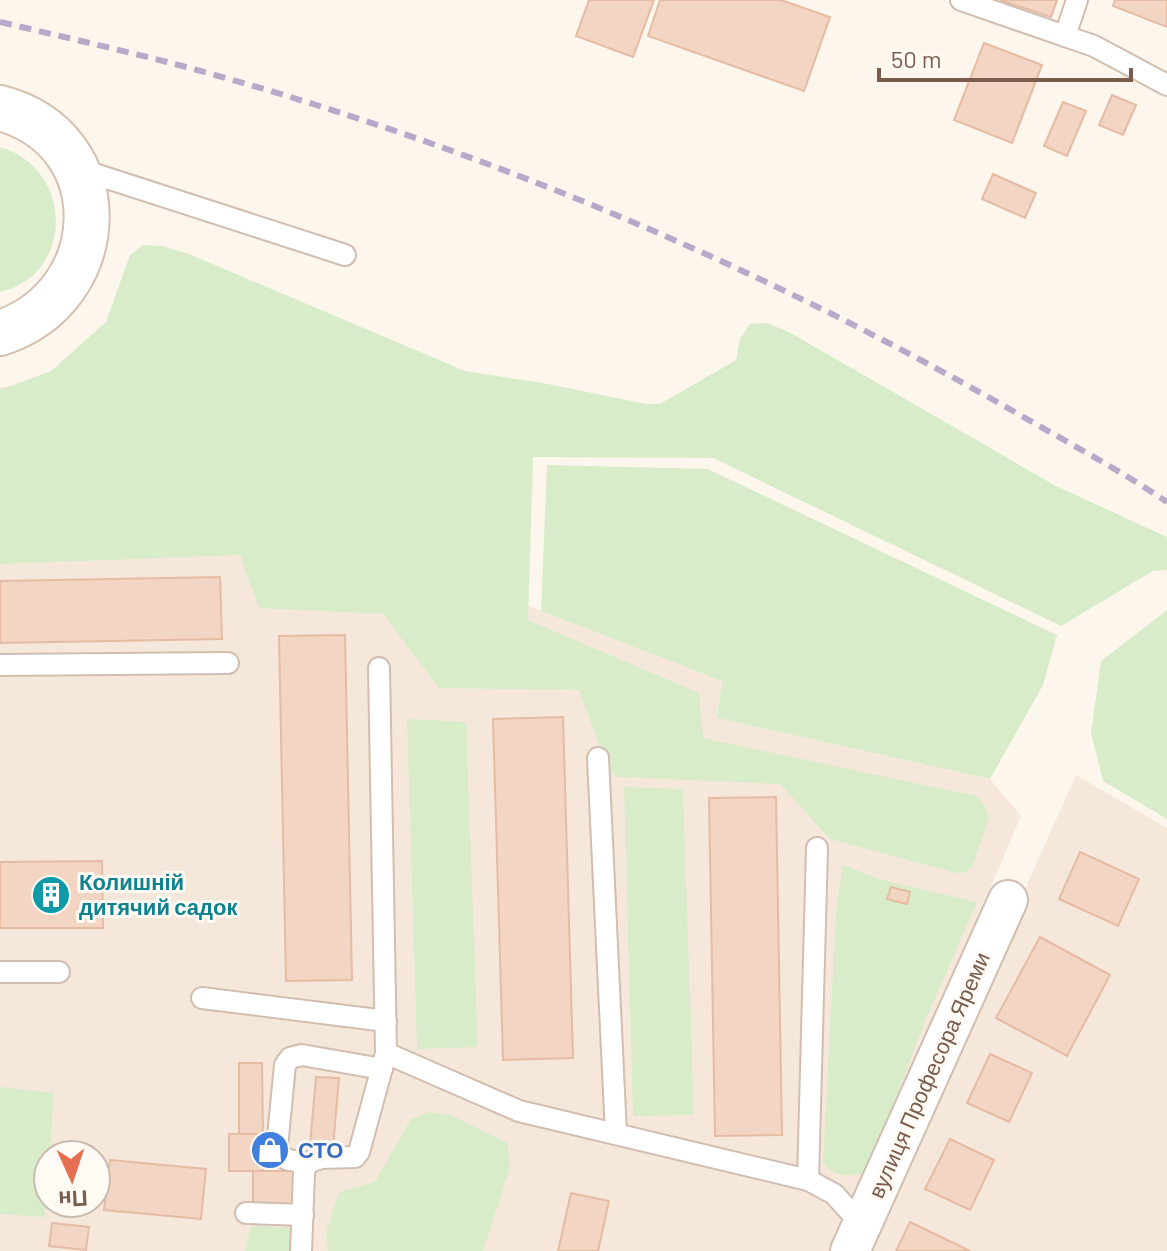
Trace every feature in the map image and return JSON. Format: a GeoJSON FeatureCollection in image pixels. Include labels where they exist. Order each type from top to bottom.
{"type":"FeatureCollection","features":[{"type":"Feature","properties":{"kind":"main road"},"geometry":{"type":"LineString","coordinates":[[0,108],[26,118],[46,131],[75,168],[86,194],[86,237],[70,281],[55,300],[37,315],[6,329]]}},
{"type":"Feature","properties":{"kind":"street","name":"вулиця Професора Яреми"},"geometry":{"type":"LineString","coordinates":[[856,1238],[1008,900]]}},
{"type":"Feature","properties":{"kind":"lane"},"geometry":{"type":"LineString","coordinates":[[961,0],[1094,46],[1167,83]]}},
{"type":"Feature","properties":{"kind":"lane"},"geometry":{"type":"LineString","coordinates":[[1065,36],[1077,0]]}},
{"type":"Feature","properties":{"kind":"lane"},"geometry":{"type":"LineString","coordinates":[[75,168],[345,255]]}},
{"type":"Feature","properties":{"kind":"lane"},"geometry":{"type":"LineString","coordinates":[[0,665],[228,663]]}},
{"type":"Feature","properties":{"kind":"lane"},"geometry":{"type":"LineString","coordinates":[[379,668],[386,1021],[384,1061],[355,1157],[321,1158],[307,1163],[280,1156],[277,1147],[285,1065],[290,1058],[302,1055],[384,1061],[519,1111],[808,1180],[834,1194],[856,1238]]}},
{"type":"Feature","properties":{"kind":"lane"},"geometry":{"type":"LineString","coordinates":[[598,758],[616,1134]]}},
{"type":"Feature","properties":{"kind":"lane"},"geometry":{"type":"LineString","coordinates":[[808,1180],[817,848]]}},
{"type":"Feature","properties":{"kind":"lane"},"geometry":{"type":"LineString","coordinates":[[0,972],[59,972]]}},
{"type":"Feature","properties":{"kind":"lane"},"geometry":{"type":"LineString","coordinates":[[202,998],[386,1021]]}},
{"type":"Feature","properties":{"kind":"lane"},"geometry":{"type":"LineString","coordinates":[[301,1251],[307,1163]]}},
{"type":"Feature","properties":{"kind":"lane"},"geometry":{"type":"LineString","coordinates":[[246,1213],[303,1215]]}},
{"type":"Feature","properties":{"kind":"shaded area"},"geometry":{"type":"Polygon","coordinates":[[[0,387],[27,388],[541,611],[722,681],[717,718],[990,779],[1021,816],[835,1251],[0,1251],[0,387]]]}},
{"type":"Feature","properties":{"kind":"shaded area"},"geometry":{"type":"Polygon","coordinates":[[[1076,775],[1167,828],[1167,1251],[863,1251],[1076,775]]]}},
{"type":"Feature","properties":{"kind":"green space"},"geometry":{"type":"Polygon","coordinates":[[[0,147],[24,159],[41,176],[52,197],[56,221],[53,244],[42,265],[25,281],[0,292],[0,147]]]}},
{"type":"Feature","properties":{"kind":"green space"},"geometry":{"type":"Polygon","coordinates":[[[143,245],[163,246],[189,254],[465,371],[646,404],[659,404],[736,360],[740,339],[750,324],[767,323],[789,332],[1056,486],[1167,537],[1167,570],[1153,571],[1061,626],[713,458],[533,457],[528,620],[699,693],[703,738],[976,796],[984,804],[989,818],[973,865],[966,872],[956,873],[830,839],[780,784],[617,777],[608,769],[579,690],[439,688],[383,614],[259,608],[240,555],[0,564],[0,390],[51,371],[106,322],[130,255],[143,245]]]}},
{"type":"Feature","properties":{"kind":"green space"},"geometry":{"type":"Polygon","coordinates":[[[547,465],[708,469],[1057,635],[1043,685],[990,779],[717,718],[722,681],[541,611],[547,465]]]}},
{"type":"Feature","properties":{"kind":"green space"},"geometry":{"type":"Polygon","coordinates":[[[1167,610],[1167,819],[1103,781],[1091,733],[1101,661],[1167,610]]]}},
{"type":"Feature","properties":{"kind":"green space"},"geometry":{"type":"Polygon","coordinates":[[[407,719],[466,722],[478,1047],[417,1049],[407,719]]]}},
{"type":"Feature","properties":{"kind":"green space"},"geometry":{"type":"Polygon","coordinates":[[[624,787],[683,789],[694,1115],[633,1116],[624,787]]]}},
{"type":"Feature","properties":{"kind":"green space"},"geometry":{"type":"Polygon","coordinates":[[[843,865],[882,880],[977,902],[925,1021],[868,1171],[849,1176],[833,1172],[823,1163],[836,911],[843,865]]]}},
{"type":"Feature","properties":{"kind":"green space"},"geometry":{"type":"Polygon","coordinates":[[[0,1087],[54,1093],[51,1139],[32,1139],[32,1216],[0,1214],[0,1087]]]}},
{"type":"Feature","properties":{"kind":"green space"},"geometry":{"type":"Polygon","coordinates":[[[429,1112],[451,1115],[508,1143],[510,1167],[483,1251],[328,1251],[326,1233],[339,1192],[375,1182],[411,1119],[429,1112]]]}},
{"type":"Feature","properties":{"kind":"green space"},"geometry":{"type":"Polygon","coordinates":[[[251,1227],[291,1228],[297,1235],[296,1251],[245,1251],[251,1227]]]}},
{"type":"Feature","properties":{"kind":"building"},"geometry":{"type":"Polygon","coordinates":[[[589,0],[654,0],[633,57],[576,36],[589,0]]]}},
{"type":"Feature","properties":{"kind":"building"},"geometry":{"type":"Polygon","coordinates":[[[660,0],[781,0],[830,17],[804,91],[648,36],[660,0]]]}},
{"type":"Feature","properties":{"kind":"building"},"geometry":{"type":"Polygon","coordinates":[[[1000,0],[1057,0],[1051,17],[1000,0]]]}},
{"type":"Feature","properties":{"kind":"building"},"geometry":{"type":"Polygon","coordinates":[[[1115,0],[1167,0],[1167,27],[1113,6],[1115,0]]]}},
{"type":"Feature","properties":{"kind":"building"},"geometry":{"type":"Polygon","coordinates":[[[984,43],[1042,65],[1012,143],[954,120],[984,43]]]}},
{"type":"Feature","properties":{"kind":"building"},"geometry":{"type":"Polygon","coordinates":[[[1112,95],[1136,105],[1123,135],[1099,125],[1112,95]]]}},
{"type":"Feature","properties":{"kind":"building"},"geometry":{"type":"Polygon","coordinates":[[[1063,102],[1086,111],[1067,156],[1044,146],[1063,102]]]}},
{"type":"Feature","properties":{"kind":"building"},"geometry":{"type":"Polygon","coordinates":[[[993,174],[1036,193],[1025,218],[982,199],[993,174]]]}},
{"type":"Feature","properties":{"kind":"building"},"geometry":{"type":"Polygon","coordinates":[[[220,577],[222,639],[0,643],[0,581],[220,577]]]}},
{"type":"Feature","properties":{"kind":"building"},"geometry":{"type":"Polygon","coordinates":[[[345,635],[352,980],[286,981],[279,636],[345,635]]]}},
{"type":"Feature","properties":{"kind":"building"},"geometry":{"type":"Polygon","coordinates":[[[563,717],[573,1058],[503,1060],[493,719],[563,717]]]}},
{"type":"Feature","properties":{"kind":"building"},"geometry":{"type":"Polygon","coordinates":[[[776,797],[782,1135],[715,1136],[709,798],[776,797]]]}},
{"type":"Feature","properties":{"kind":"building"},"geometry":{"type":"Polygon","coordinates":[[[1080,852],[1139,879],[1118,926],[1059,899],[1080,852]]]}},
{"type":"Feature","properties":{"kind":"building","name":"Колишній дитячий садок"},"geometry":{"type":"Polygon","coordinates":[[[102,861],[103,928],[0,928],[0,862],[102,861]]]}},
{"type":"Feature","properties":{"kind":"building"},"geometry":{"type":"Polygon","coordinates":[[[891,887],[910,892],[907,904],[887,899],[891,887]]]}},
{"type":"Feature","properties":{"kind":"building"},"geometry":{"type":"Polygon","coordinates":[[[1040,937],[1110,975],[1067,1056],[996,1018],[1040,937]]]}},
{"type":"Feature","properties":{"kind":"building"},"geometry":{"type":"Polygon","coordinates":[[[990,1054],[1032,1073],[1009,1122],[967,1103],[990,1054]]]}},
{"type":"Feature","properties":{"kind":"building"},"geometry":{"type":"Polygon","coordinates":[[[239,1063],[262,1063],[263,1134],[239,1134],[239,1063]]]}},
{"type":"Feature","properties":{"kind":"building"},"geometry":{"type":"Polygon","coordinates":[[[316,1077],[339,1078],[333,1147],[310,1145],[316,1077]]]}},
{"type":"Feature","properties":{"kind":"building"},"geometry":{"type":"Polygon","coordinates":[[[229,1134],[263,1134],[263,1171],[229,1171],[229,1134]]]}},
{"type":"Feature","properties":{"kind":"building"},"geometry":{"type":"Polygon","coordinates":[[[950,1139],[994,1160],[970,1210],[925,1189],[950,1139]]]}},
{"type":"Feature","properties":{"kind":"building"},"geometry":{"type":"Polygon","coordinates":[[[112,1160],[206,1169],[201,1219],[112,1211],[112,1160]]]}},
{"type":"Feature","properties":{"kind":"building"},"geometry":{"type":"Polygon","coordinates":[[[253,1171],[298,1171],[298,1205],[253,1205],[253,1171]]]}},
{"type":"Feature","properties":{"kind":"building"},"geometry":{"type":"Polygon","coordinates":[[[571,1193],[609,1201],[598,1251],[558,1251],[571,1193]]]}},
{"type":"Feature","properties":{"kind":"building"},"geometry":{"type":"Polygon","coordinates":[[[910,1222],[970,1251],[896,1251],[910,1222]]]}},
{"type":"Feature","properties":{"kind":"building"},"geometry":{"type":"Polygon","coordinates":[[[52,1223],[89,1227],[86,1250],[49,1246],[52,1223]]]}},
{"type":"Feature","properties":{"kind":"railway"},"geometry":{"type":"LineString","coordinates":[[0,22],[167,62],[277,93],[386,128],[602,209],[812,304],[913,356],[1091,455],[1167,502]]}},
{"type":"Feature","properties":{"kind":"place","name":"Колишній дитячий садок"},"geometry":{"type":"Point","coordinates":[51,895]}},
{"type":"Feature","properties":{"kind":"place","name":"СТО"},"geometry":{"type":"Point","coordinates":[270,1150]}}]}
